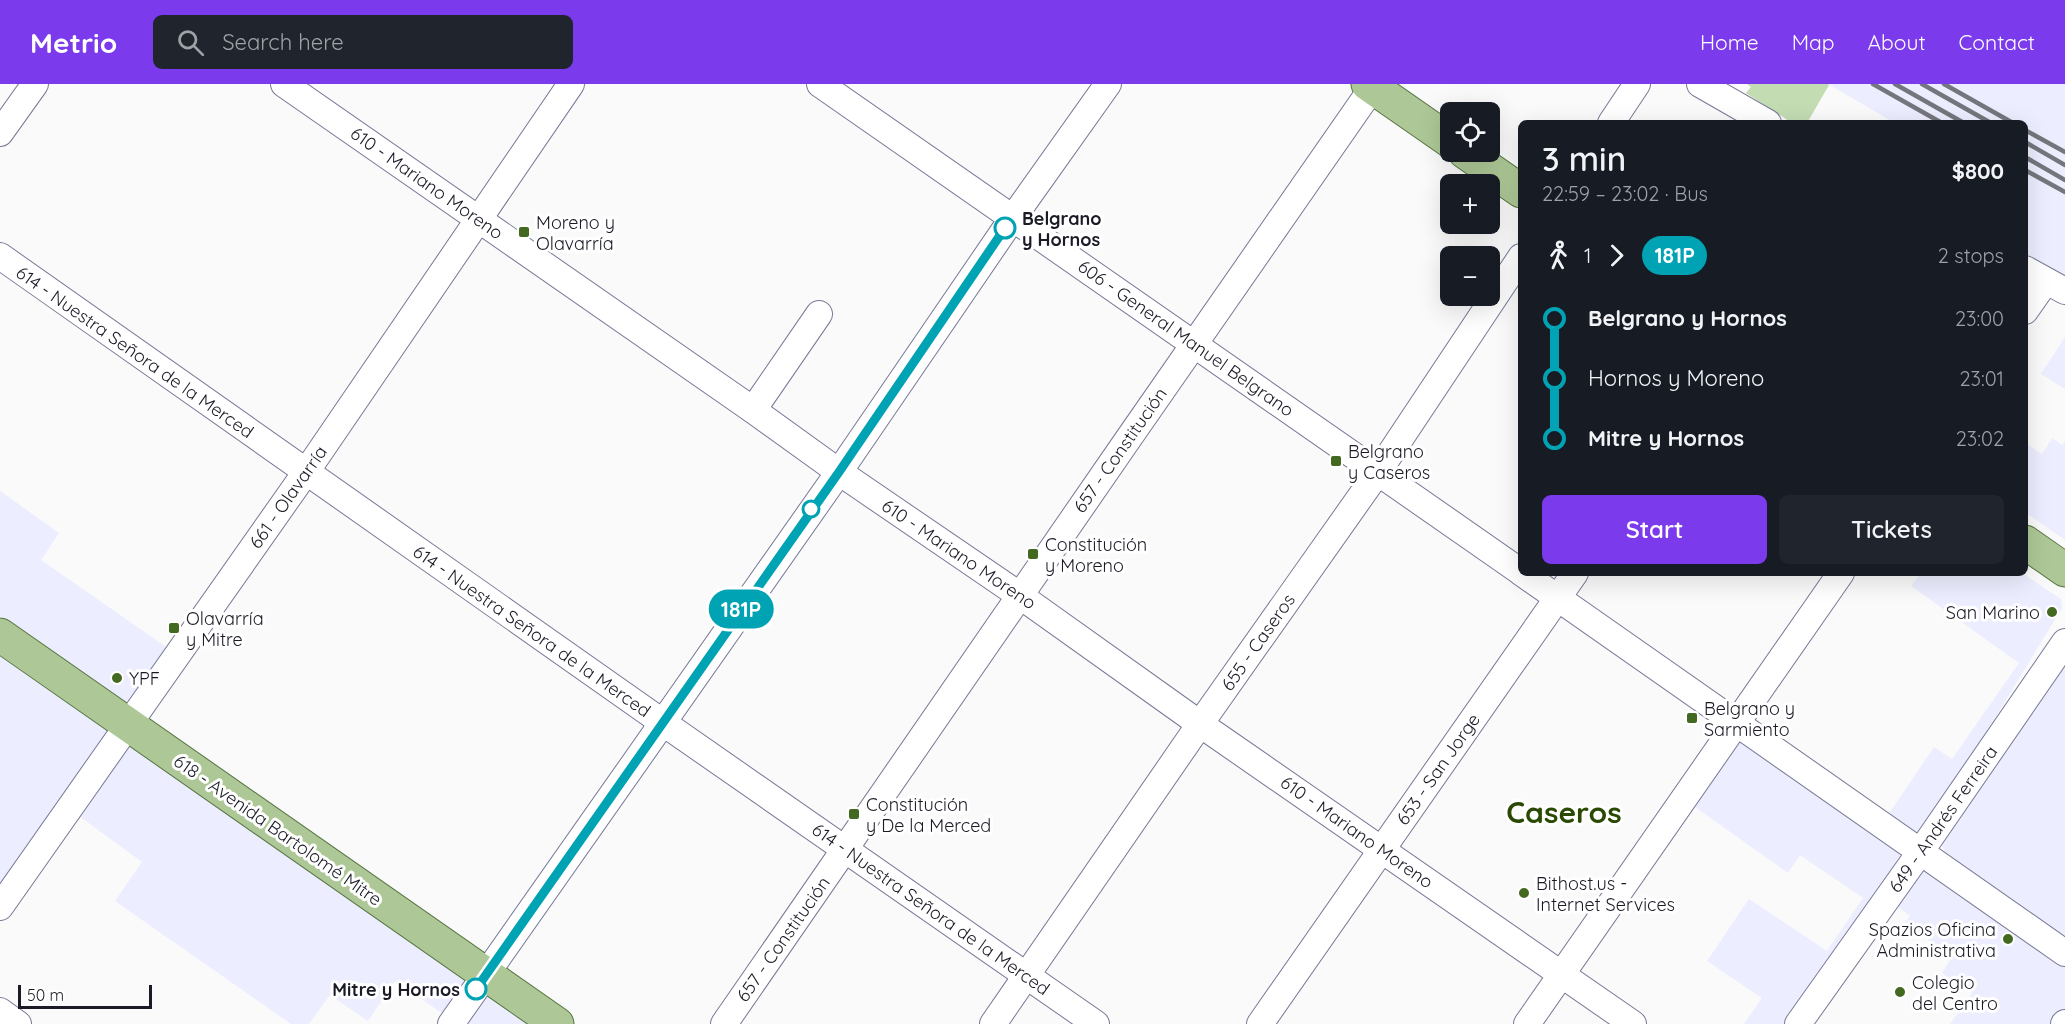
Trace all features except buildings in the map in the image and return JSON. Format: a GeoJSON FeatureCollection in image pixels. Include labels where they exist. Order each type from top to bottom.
{"type":"FeatureCollection","features":[{"type":"Feature","properties":{"kind":"main road"},"geometry":{"type":"LineString","coordinates":[[1372,85],[1440,134]]}},
{"type":"Feature","properties":{"kind":"main road"},"geometry":{"type":"LineString","coordinates":[[1480,162],[1518,188]]}},
{"type":"Feature","properties":{"kind":"main road"},"geometry":{"type":"LineString","coordinates":[[2028,544],[2065,570]]}},
{"type":"Feature","properties":{"kind":"main road","name":"618 - Avenida Bartolomé Mitre"},"geometry":{"type":"LineString","coordinates":[[0,635],[557,1024]]}},
{"type":"Feature","properties":{"kind":"street"},"geometry":{"type":"LineString","coordinates":[[0,133],[34,84]]}},
{"type":"Feature","properties":{"kind":"street","name":"610 - Mariano Moreno"},"geometry":{"type":"LineString","coordinates":[[284,84],[1633,1024]]}},
{"type":"Feature","properties":{"kind":"street","name":"661 - Olavarría"},"geometry":{"type":"LineString","coordinates":[[0,907],[306,472],[572,84]]}},
{"type":"Feature","properties":{"kind":"street","name":"606 - General Manuel Belgrano"},"geometry":{"type":"LineString","coordinates":[[820,84],[1518,571]]}},
{"type":"Feature","properties":{"kind":"street"},"geometry":{"type":"LineString","coordinates":[[451,1024],[1108,84]]}},
{"type":"Feature","properties":{"kind":"street"},"geometry":{"type":"LineString","coordinates":[[1613,120],[1637,84]]}},
{"type":"Feature","properties":{"kind":"street"},"geometry":{"type":"LineString","coordinates":[[1700,84],[1765,120]]}},
{"type":"Feature","properties":{"kind":"street"},"geometry":{"type":"LineString","coordinates":[[1722,84],[1766,120]]}},
{"type":"Feature","properties":{"kind":"street","name":"657 - Constitución"},"geometry":{"type":"LineString","coordinates":[[724,1024],[1372,85]]}},
{"type":"Feature","properties":{"kind":"street","name":"614 - Nuestra Señora de la Merced"},"geometry":{"type":"LineString","coordinates":[[0,256],[1096,1024]]}},
{"type":"Feature","properties":{"kind":"street","name":"655 - Caseros"},"geometry":{"type":"LineString","coordinates":[[993,1024],[1200,724],[1378,472],[1518,262]]}},
{"type":"Feature","properties":{"kind":"street"},"geometry":{"type":"LineString","coordinates":[[2028,306],[2045,280]]}},
{"type":"Feature","properties":{"kind":"street"},"geometry":{"type":"LineString","coordinates":[[753,410],[819,314]]}},
{"type":"Feature","properties":{"kind":"street","name":"606 - General Manuel Belgrano"},"geometry":{"type":"LineString","coordinates":[[1525,576],[2065,953]]}},
{"type":"Feature","properties":{"kind":"street","name":"653 - San Jorge"},"geometry":{"type":"LineString","coordinates":[[1260,1024],[1573,576]]}},
{"type":"Feature","properties":{"kind":"street"},"geometry":{"type":"LineString","coordinates":[[1527,1024],[1839,576]]}},
{"type":"Feature","properties":{"kind":"street","name":"649 - Andrés Ferreira"},"geometry":{"type":"LineString","coordinates":[[1798,1024],[2065,642]]}},
{"type":"Feature","properties":{"kind":"street"},"geometry":{"type":"LineString","coordinates":[[0,1011],[18,1024]]}},
{"type":"Feature","properties":{"kind":"shaded area"},"geometry":{"type":"Polygon","coordinates":[[[1828,84],[2065,84],[2065,275],[2028,255],[2028,120],[1890,120],[1828,84]]]}},
{"type":"Feature","properties":{"kind":"shaded area"},"geometry":{"type":"Polygon","coordinates":[[[2065,337],[2065,389],[2041,374],[2065,337]]]}},
{"type":"Feature","properties":{"kind":"shaded area"},"geometry":{"type":"Polygon","coordinates":[[[2052,438],[2062,445],[2065,441],[2065,540],[2028,514],[2028,445],[2042,454],[2052,438]]]}},
{"type":"Feature","properties":{"kind":"shaded area"},"geometry":{"type":"Polygon","coordinates":[[[0,491],[59,533],[41,560],[169,649],[134,699],[122,702],[0,616],[0,491]]]}},
{"type":"Feature","properties":{"kind":"shaded area"},"geometry":{"type":"Polygon","coordinates":[[[1919,576],[2026,576],[2061,599],[2062,608],[1929,826],[1922,831],[1910,832],[1886,818],[1934,747],[1952,759],[2019,663],[1911,586],[1919,576]]]}},
{"type":"Feature","properties":{"kind":"shaded area"},"geometry":{"type":"Polygon","coordinates":[[[0,647],[107,729],[106,735],[0,890],[0,647]]]}},
{"type":"Feature","properties":{"kind":"shaded area"},"geometry":{"type":"Polygon","coordinates":[[[2065,665],[2065,944],[1946,856],[1942,844],[1944,837],[2065,665]]]}},
{"type":"Feature","properties":{"kind":"shaded area"},"geometry":{"type":"Polygon","coordinates":[[[1739,739],[1898,851],[1902,861],[1788,1024],[1744,1024],[1762,998],[1707,961],[1749,899],[1827,951],[1863,898],[1800,855],[1788,873],[1688,802],[1739,739]]]}},
{"type":"Feature","properties":{"kind":"shaded area"},"geometry":{"type":"Polygon","coordinates":[[[133,741],[469,978],[449,1018],[395,981],[368,1021],[330,995],[309,1024],[291,1024],[115,901],[142,862],[75,813],[133,741]]]}},
{"type":"Feature","properties":{"kind":"shaded area"},"geometry":{"type":"Polygon","coordinates":[[[1922,867],[2065,961],[2065,1010],[2056,1024],[1950,1024],[1972,993],[1942,973],[1952,957],[1905,923],[1910,916],[1894,904],[1922,867]]]}},
{"type":"Feature","properties":{"kind":"shaded area"},"geometry":{"type":"Polygon","coordinates":[[[488,995],[538,1024],[465,1024],[480,1001],[488,995]]]}},
{"type":"Feature","properties":{"kind":"green space"},"geometry":{"type":"Polygon","coordinates":[[[1747,84],[1829,85],[1809,120],[1787,120],[1746,93],[1751,87],[1747,84]]]}},
{"type":"Feature","properties":{"kind":"railway"},"geometry":{"type":"LineString","coordinates":[[1873,84],[1937,120]]}},
{"type":"Feature","properties":{"kind":"railway"},"geometry":{"type":"LineString","coordinates":[[1895,84],[1959,120]]}},
{"type":"Feature","properties":{"kind":"railway"},"geometry":{"type":"LineString","coordinates":[[1922,84],[1986,120]]}},
{"type":"Feature","properties":{"kind":"railway"},"geometry":{"type":"LineString","coordinates":[[1944,84],[2008,120]]}},
{"type":"Feature","properties":{"kind":"railway"},"geometry":{"type":"LineString","coordinates":[[2028,132],[2065,152]]}},
{"type":"Feature","properties":{"kind":"railway"},"geometry":{"type":"LineString","coordinates":[[2028,144],[2065,165]]}},
{"type":"Feature","properties":{"kind":"railway"},"geometry":{"type":"LineString","coordinates":[[2028,159],[2065,180]]}},
{"type":"Feature","properties":{"kind":"railway"},"geometry":{"type":"LineString","coordinates":[[2028,172],[2065,192]]}},
{"type":"Feature","properties":{"kind":"bus line","name":"181P"},"geometry":{"type":"LineString","coordinates":[[476,989],[839,472],[1005,228]]}},
{"type":"Feature","properties":{"kind":"place","name":"Belgrano y Hornos"},"geometry":{"type":"Point","coordinates":[1005,228]}},
{"type":"Feature","properties":{"kind":"place","name":"Moreno y Olavarría"},"geometry":{"type":"Point","coordinates":[524,232]}},
{"type":"Feature","properties":{"kind":"place","name":"Belgrano y Caseros"},"geometry":{"type":"Point","coordinates":[1336,461]}},
{"type":"Feature","properties":{"kind":"place","name":"Constitución y Moreno"},"geometry":{"type":"Point","coordinates":[1033,554]}},
{"type":"Feature","properties":{"kind":"place","name":"San Marino"},"geometry":{"type":"Point","coordinates":[2052,612]}},
{"type":"Feature","properties":{"kind":"place","name":"Olavarría y Mitre"},"geometry":{"type":"Point","coordinates":[174,628]}},
{"type":"Feature","properties":{"kind":"place","name":"YPF"},"geometry":{"type":"Point","coordinates":[117,678]}},
{"type":"Feature","properties":{"kind":"place","name":"Belgrano y Sarmiento"},"geometry":{"type":"Point","coordinates":[1692,718]}},
{"type":"Feature","properties":{"kind":"place","name":"Constitución y De la Merced"},"geometry":{"type":"Point","coordinates":[854,814]}},
{"type":"Feature","properties":{"kind":"place","name":"Bithost.us - Internet Services"},"geometry":{"type":"Point","coordinates":[1524,893]}},
{"type":"Feature","properties":{"kind":"place","name":"Spazios Oficina Administrativa"},"geometry":{"type":"Point","coordinates":[2008,939]}},
{"type":"Feature","properties":{"kind":"place","name":"Mitre y Hornos"},"geometry":{"type":"Point","coordinates":[476,989]}},
{"type":"Feature","properties":{"kind":"place","name":"Colegio del Centro"},"geometry":{"type":"Point","coordinates":[1900,992]}},
{"type":"Feature","properties":{"kind":"district","name":"Caseros"},"geometry":{"type":"Point","coordinates":[1564,812]}}]}
